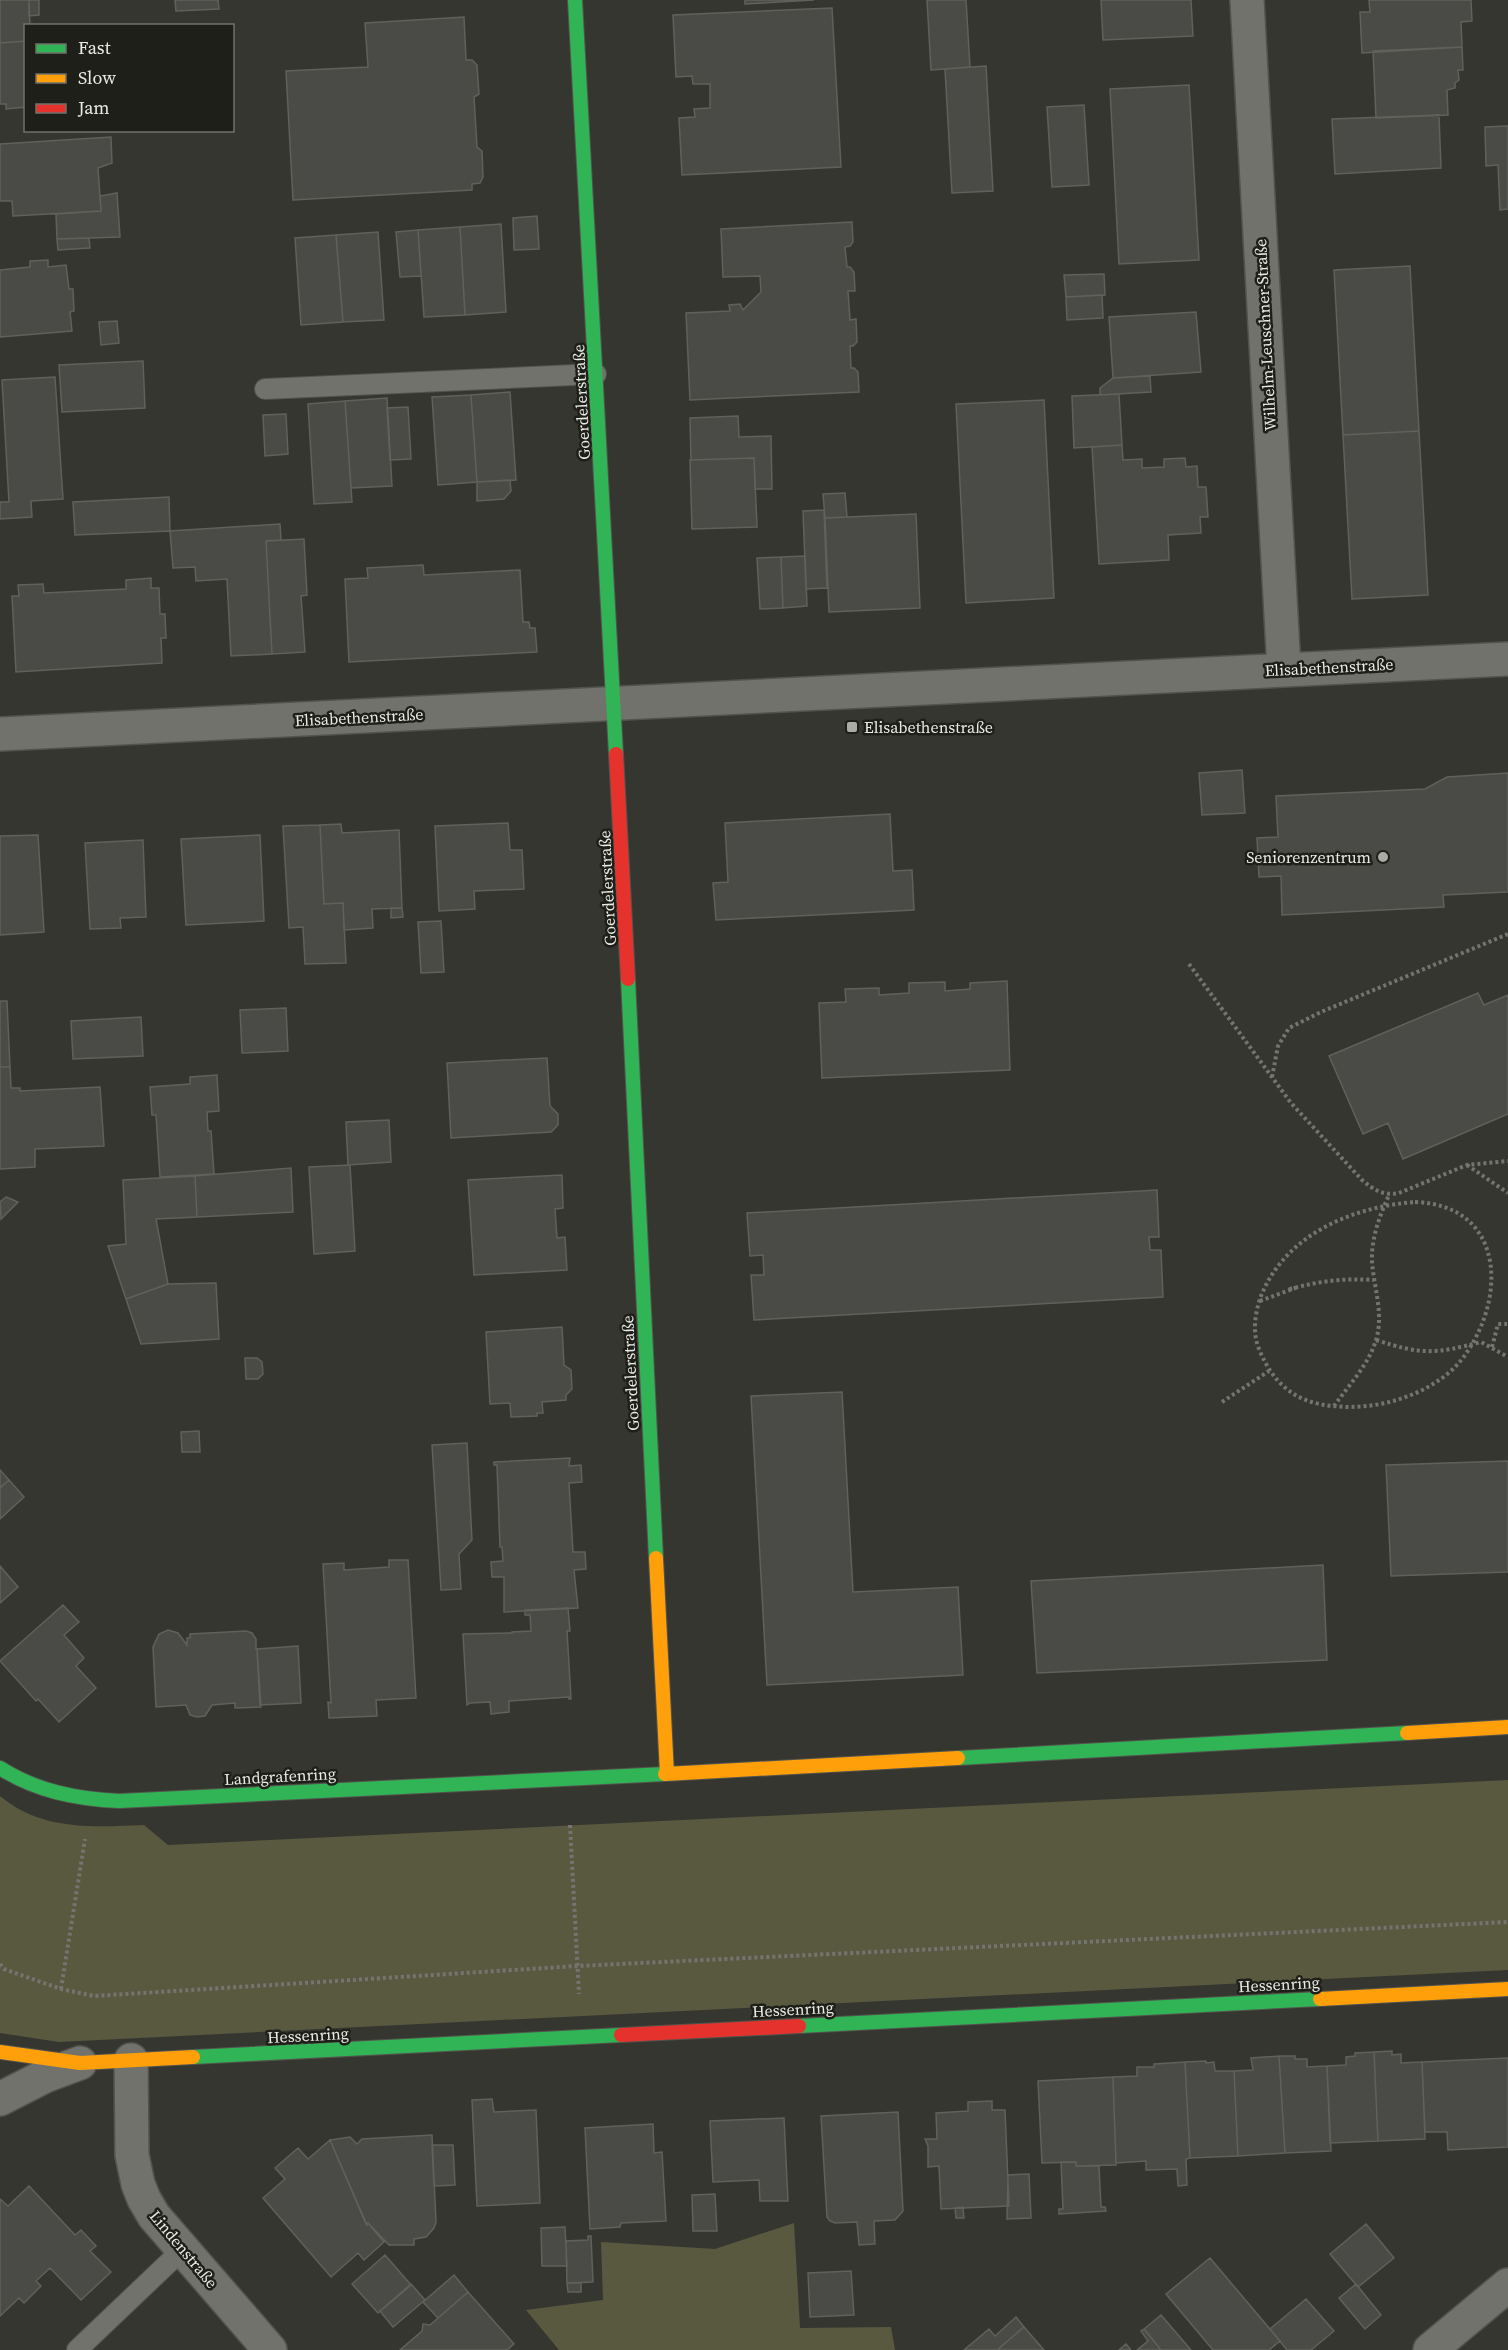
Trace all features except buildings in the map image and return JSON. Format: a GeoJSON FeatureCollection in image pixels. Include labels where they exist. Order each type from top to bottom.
{"type":"FeatureCollection","features":[{"type":"Feature","properties":{"kind":"street","name":"Goerdelerstraße"},"geometry":{"type":"LineString","coordinates":[[575,0],[614,705],[667,1774]]}},
{"type":"Feature","properties":{"kind":"street","name":"Wilhelm-Leuschner-Straße"},"geometry":{"type":"LineString","coordinates":[[1247,0],[1284,669]]}},
{"type":"Feature","properties":{"kind":"street","name":"Elisabethenstraße"},"geometry":{"type":"LineString","coordinates":[[0,734],[1508,659]]}},
{"type":"Feature","properties":{"kind":"street"},"geometry":{"type":"LineString","coordinates":[[667,1774],[1508,1727]]}},
{"type":"Feature","properties":{"kind":"street","name":"Landgrafenring"},"geometry":{"type":"LineString","coordinates":[[0,1768],[29,1784],[92,1800],[119,1801],[667,1774]]}},
{"type":"Feature","properties":{"kind":"street","name":"Hessenring"},"geometry":{"type":"LineString","coordinates":[[80,2063],[1508,1989]]}},
{"type":"Feature","properties":{"kind":"street"},"geometry":{"type":"LineString","coordinates":[[0,2052],[80,2063]]}},
{"type":"Feature","properties":{"kind":"street","name":"Lindenstraße"},"geometry":{"type":"LineString","coordinates":[[131,2060],[134,2170],[149,2208],[182,2250],[270,2350]]}},
{"type":"Feature","properties":{"kind":"street"},"geometry":{"type":"LineString","coordinates":[[0,2099],[45,2076],[80,2063]]}},
{"type":"Feature","properties":{"kind":"street"},"geometry":{"type":"LineString","coordinates":[[1430,2350],[1508,2285]]}},
{"type":"Feature","properties":{"kind":"lane"},"geometry":{"type":"LineString","coordinates":[[265,389],[596,374]]}},
{"type":"Feature","properties":{"kind":"lane"},"geometry":{"type":"LineString","coordinates":[[77,2350],[182,2250]]}},
{"type":"Feature","properties":{"kind":"path"},"geometry":{"type":"LineString","coordinates":[[1271,1078],[1278,1046],[1289,1028],[1321,1012],[1508,934]]}},
{"type":"Feature","properties":{"kind":"path"},"geometry":{"type":"LineString","coordinates":[[1189,963],[1271,1078],[1311,1127],[1362,1180],[1381,1193],[1389,1195],[1399,1193],[1467,1165],[1508,1161]]}},
{"type":"Feature","properties":{"kind":"path"},"geometry":{"type":"LineString","coordinates":[[1467,1165],[1508,1192]]}},
{"type":"Feature","properties":{"kind":"path"},"geometry":{"type":"LineString","coordinates":[[1334,1407],[1369,1357],[1376,1340],[1379,1315],[1374,1280],[1373,1246],[1389,1195]]}},
{"type":"Feature","properties":{"kind":"path"},"geometry":{"type":"LineString","coordinates":[[1496,1260],[1480,1228],[1462,1212],[1436,1203],[1415,1202],[1384,1206],[1331,1224],[1297,1244],[1280,1263],[1267,1283],[1255,1321],[1257,1344],[1269,1371],[1280,1384],[1295,1396],[1319,1405],[1361,1407],[1410,1395],[1431,1386],[1458,1364],[1473,1344],[1486,1321],[1495,1293],[1497,1271]]}},
{"type":"Feature","properties":{"kind":"path"},"geometry":{"type":"LineString","coordinates":[[1260,1301],[1311,1283],[1350,1278],[1374,1280]]}},
{"type":"Feature","properties":{"kind":"path"},"geometry":{"type":"LineString","coordinates":[[1492,1347],[1498,1324],[1508,1324]]}},
{"type":"Feature","properties":{"kind":"path"},"geometry":{"type":"LineString","coordinates":[[1376,1340],[1422,1352],[1443,1351],[1481,1341],[1508,1357]]}},
{"type":"Feature","properties":{"kind":"path"},"geometry":{"type":"LineString","coordinates":[[1222,1402],[1269,1371]]}},
{"type":"Feature","properties":{"kind":"path"},"geometry":{"type":"LineString","coordinates":[[61,1989],[92,1800]]}},
{"type":"Feature","properties":{"kind":"path"},"geometry":{"type":"LineString","coordinates":[[570,1825],[582,2037]]}},
{"type":"Feature","properties":{"kind":"path"},"geometry":{"type":"LineString","coordinates":[[0,1964],[2,1969],[61,1989],[94,1996],[577,1966],[1508,1922]]}},
{"type":"Feature","properties":{"kind":"green space"},"geometry":{"type":"Polygon","coordinates":[[[1508,1780],[1508,1970],[59,2042],[0,2033],[0,1796],[33,1816],[50,1821],[87,1826],[144,1825],[168,1845],[1508,1780]]]}},
{"type":"Feature","properties":{"kind":"green space"},"geometry":{"type":"Polygon","coordinates":[[[794,2223],[800,2328],[891,2327],[895,2350],[559,2350],[526,2310],[603,2300],[601,2242],[715,2249],[794,2223]]]}},
{"type":"Feature","properties":{"kind":"traffic: fast"},"geometry":{"type":"LineString","coordinates":[[575,0],[616,754]]}},
{"type":"Feature","properties":{"kind":"traffic: fast"},"geometry":{"type":"LineString","coordinates":[[628,979],[656,1558]]}},
{"type":"Feature","properties":{"kind":"traffic: fast"},"geometry":{"type":"LineString","coordinates":[[958,1758],[1407,1733]]}},
{"type":"Feature","properties":{"kind":"traffic: fast"},"geometry":{"type":"LineString","coordinates":[[0,1768],[42,1788],[72,1796],[119,1801],[665,1774]]}},
{"type":"Feature","properties":{"kind":"traffic: fast"},"geometry":{"type":"LineString","coordinates":[[799,2026],[1320,1999]]}},
{"type":"Feature","properties":{"kind":"traffic: fast"},"geometry":{"type":"LineString","coordinates":[[193,2057],[621,2035]]}},
{"type":"Feature","properties":{"kind":"traffic: slow"},"geometry":{"type":"LineString","coordinates":[[656,1558],[667,1774]]}},
{"type":"Feature","properties":{"kind":"traffic: slow"},"geometry":{"type":"LineString","coordinates":[[1407,1733],[1508,1727]]}},
{"type":"Feature","properties":{"kind":"traffic: slow"},"geometry":{"type":"LineString","coordinates":[[665,1774],[958,1758]]}},
{"type":"Feature","properties":{"kind":"traffic: slow"},"geometry":{"type":"LineString","coordinates":[[1320,1999],[1508,1989]]}},
{"type":"Feature","properties":{"kind":"traffic: slow"},"geometry":{"type":"LineString","coordinates":[[0,2052],[80,2063],[193,2057]]}},
{"type":"Feature","properties":{"kind":"traffic: jam"},"geometry":{"type":"LineString","coordinates":[[616,754],[628,979]]}},
{"type":"Feature","properties":{"kind":"traffic: jam"},"geometry":{"type":"LineString","coordinates":[[621,2035],[799,2026]]}},
{"type":"Feature","properties":{"kind":"place","name":"Elisabethenstraße"},"geometry":{"type":"Point","coordinates":[852,727]}},
{"type":"Feature","properties":{"kind":"place","name":"Seniorenzentrum"},"geometry":{"type":"Point","coordinates":[1383,857]}}]}
